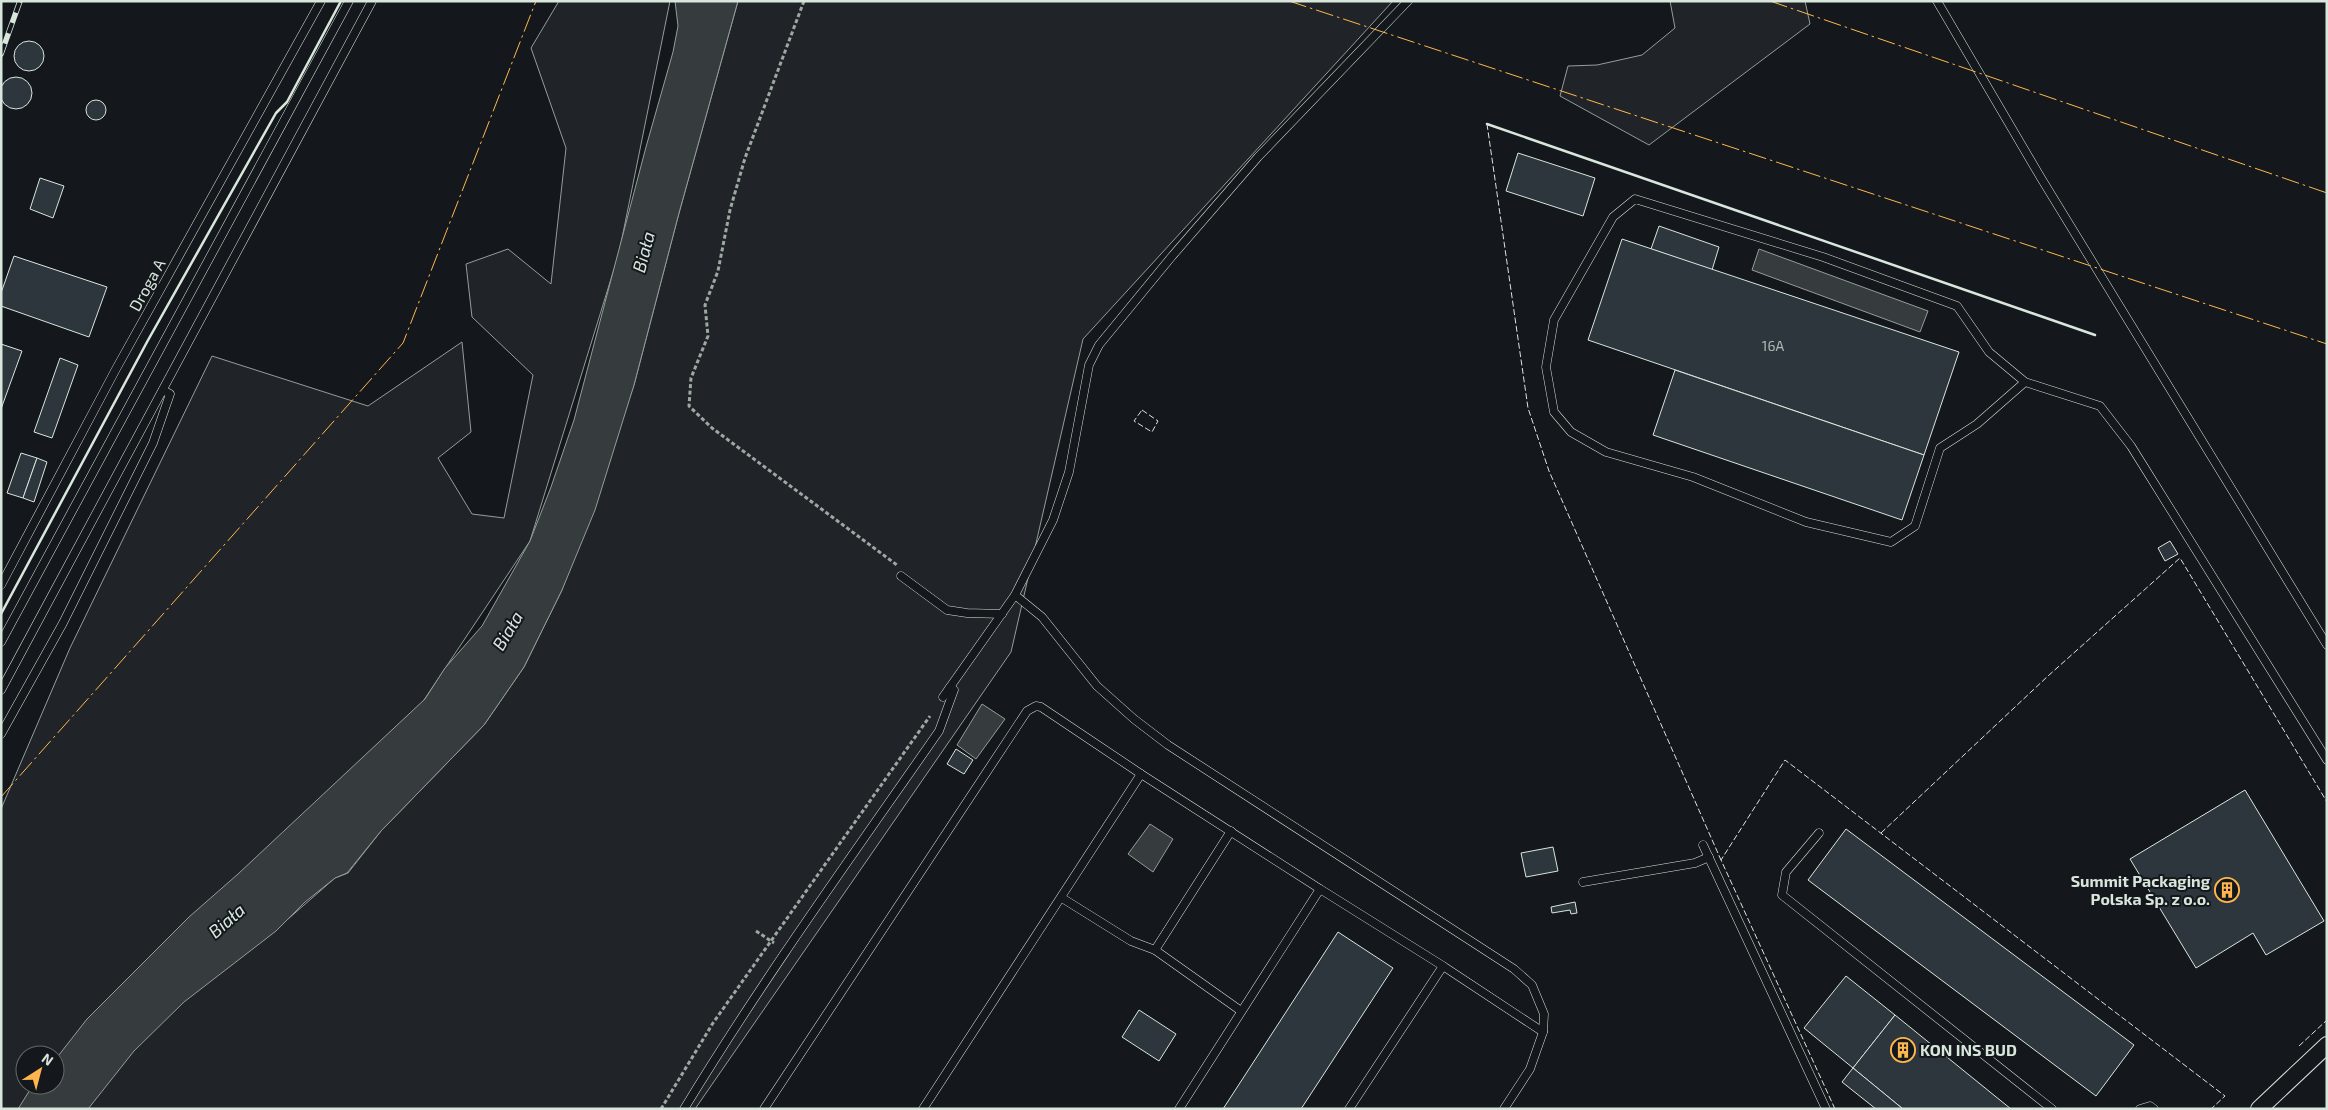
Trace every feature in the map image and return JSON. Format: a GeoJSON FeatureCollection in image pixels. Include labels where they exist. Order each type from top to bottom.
{"type":"FeatureCollection","features":[{"type":"Feature","properties":{"kind":"street"},"geometry":{"type":"LineString","coordinates":[[2259,1109],[2327,1045]]}},
{"type":"Feature","properties":{"kind":"lane","name":"Droga A"},"geometry":{"type":"LineString","coordinates":[[1,585],[116,369],[321,1]]}},
{"type":"Feature","properties":{"kind":"lane"},"geometry":{"type":"LineString","coordinates":[[1,642],[349,1]]}},
{"type":"Feature","properties":{"kind":"lane"},"geometry":{"type":"LineString","coordinates":[[1,690],[372,1]]}},
{"type":"Feature","properties":{"kind":"lane"},"geometry":{"type":"LineString","coordinates":[[943,697],[1015,595],[1053,520],[1069,472],[1089,365],[1099,345],[1173,255],[1258,157],[1408,1]]}},
{"type":"Feature","properties":{"kind":"lane"},"geometry":{"type":"LineString","coordinates":[[1937,1],[2041,178],[2327,645]]}},
{"type":"Feature","properties":{"kind":"lane"},"geometry":{"type":"LineString","coordinates":[[2025,382],[1977,424],[1940,448],[1915,526],[1891,542],[1806,522],[1693,477],[1606,452],[1571,432],[1554,412],[1546,367],[1554,320],[1613,217],[1635,199],[1824,257],[1957,306],[1989,352],[2025,382],[2100,406],[2131,446],[2327,760]]}},
{"type":"Feature","properties":{"kind":"lane"},"geometry":{"type":"LineString","coordinates":[[1,734],[63,623],[153,443],[170,394],[163,390]]}},
{"type":"Feature","properties":{"kind":"lane"},"geometry":{"type":"LineString","coordinates":[[901,576],[947,610],[967,613],[1002,614]]}},
{"type":"Feature","properties":{"kind":"lane"},"geometry":{"type":"LineString","coordinates":[[1015,595],[1042,617],[1097,686],[1134,719],[1168,745],[1514,969],[1532,985],[1544,1014],[1543,1032],[1530,1069],[1504,1109]]}},
{"type":"Feature","properties":{"kind":"lane"},"geometry":{"type":"LineString","coordinates":[[684,1109],[728,1035],[939,731],[954,690],[950,688]]}},
{"type":"Feature","properties":{"kind":"lane"},"geometry":{"type":"LineString","coordinates":[[764,1109],[1027,711],[1036,706],[1041,707],[1141,774],[1443,966],[1543,1032]]}},
{"type":"Feature","properties":{"kind":"lane"},"geometry":{"type":"LineString","coordinates":[[923,1109],[1141,774]]}},
{"type":"Feature","properties":{"kind":"lane"},"geometry":{"type":"LineString","coordinates":[[1155,950],[1231,832]]}},
{"type":"Feature","properties":{"kind":"lane"},"geometry":{"type":"LineString","coordinates":[[1819,834],[1786,872],[1782,895],[2052,1109]]}},
{"type":"Feature","properties":{"kind":"lane"},"geometry":{"type":"LineString","coordinates":[[1703,846],[1826,1109]]}},
{"type":"Feature","properties":{"kind":"lane"},"geometry":{"type":"LineString","coordinates":[[1583,882],[1695,863],[1708,857]]}},
{"type":"Feature","properties":{"kind":"lane"},"geometry":{"type":"LineString","coordinates":[[1179,1109],[1320,889]]}},
{"type":"Feature","properties":{"kind":"lane"},"geometry":{"type":"LineString","coordinates":[[1062,898],[1131,941],[1155,950],[1241,1011]]}},
{"type":"Feature","properties":{"kind":"lane"},"geometry":{"type":"LineString","coordinates":[[1349,1109],[1443,966]]}},
{"type":"Feature","properties":{"kind":"lane"},"geometry":{"type":"LineString","coordinates":[[2140,1109],[2150,1106],[2154,1109]]}},
{"type":"Feature","properties":{"kind":"path"},"geometry":{"type":"LineString","coordinates":[[804,1],[746,158],[730,210],[718,271],[705,305],[708,336],[691,378],[688,406],[712,428],[902,569],[901,576]]}},
{"type":"Feature","properties":{"kind":"path"},"geometry":{"type":"LineString","coordinates":[[661,1109],[714,1023],[773,943],[943,697]]}},
{"type":"Feature","properties":{"kind":"path"},"geometry":{"type":"LineString","coordinates":[[756,931],[773,943]]}},
{"type":"Feature","properties":{"kind":"shaded area"},"geometry":{"type":"Polygon","coordinates":[[[559,1],[670,1],[619,253],[530,541],[264,940],[335,878],[348,873],[381,831],[484,725],[524,667],[562,590],[634,385],[679,213],[738,1],[1393,1],[1083,339],[1011,652],[695,1109],[1,1109],[1,809],[70,648],[212,356],[368,406],[462,342],[471,432],[438,458],[472,514],[504,518],[533,375],[472,317],[466,264],[508,249],[551,284],[566,148],[531,48],[559,1]]]}},
{"type":"Feature","properties":{"kind":"shaded area"},"geometry":{"type":"Polygon","coordinates":[[[1670,1],[1805,1],[1810,24],[1649,145],[1560,96],[1568,66],[1597,65],[1642,55],[1675,28],[1670,1]]]}},
{"type":"Feature","properties":{"kind":"water","name":"Biała"},"geometry":{"type":"Polygon","coordinates":[[[675,1],[738,1],[679,213],[634,385],[595,510],[562,590],[524,667],[484,725],[381,831],[347,873],[335,878],[305,902],[276,931],[184,1002],[134,1051],[88,1109],[18,1109],[27,1095],[65,1095],[65,1047],[87,1019],[189,917],[238,874],[425,699],[445,668],[482,626],[530,541],[574,420],[673,52],[678,26],[675,1]]]}},
{"type":"Feature","properties":{"kind":"water"},"geometry":{"type":"Polygon","coordinates":[[[1759,249],[1928,311],[1920,332],[1752,270],[1759,249]]]}},
{"type":"Feature","properties":{"kind":"water"},"geometry":{"type":"Polygon","coordinates":[[[982,704],[1005,719],[976,759],[957,745],[982,704]]]}},
{"type":"Feature","properties":{"kind":"water"},"geometry":{"type":"Polygon","coordinates":[[[1150,824],[1173,839],[1153,872],[1128,854],[1150,824]]]}},
{"type":"Feature","properties":{"kind":"building"},"geometry":{"type":"Polygon","coordinates":[[[29,41],[40,45],[44,56],[40,67],[29,71],[18,67],[14,56],[18,45],[29,41]]]}},
{"type":"Feature","properties":{"kind":"building"},"geometry":{"type":"Polygon","coordinates":[[[16,77],[27,82],[32,93],[27,104],[16,109],[5,104],[0,93],[5,82],[16,77]]]}},
{"type":"Feature","properties":{"kind":"building"},"geometry":{"type":"Polygon","coordinates":[[[92,100],[100,100],[106,106],[106,114],[100,120],[92,120],[86,114],[86,106],[92,100]]]}},
{"type":"Feature","properties":{"kind":"building"},"geometry":{"type":"Polygon","coordinates":[[[1518,153],[1595,178],[1583,216],[1506,191],[1518,153]]]}},
{"type":"Feature","properties":{"kind":"building"},"geometry":{"type":"Polygon","coordinates":[[[40,178],[64,186],[53,218],[30,209],[40,178]]]}},
{"type":"Feature","properties":{"kind":"building"},"geometry":{"type":"Polygon","coordinates":[[[1659,226],[1719,247],[1712,270],[1651,249],[1659,226]]]}},
{"type":"Feature","properties":{"kind":"building"},"geometry":{"type":"Polygon","coordinates":[[[1622,239],[1959,352],[1924,455],[1588,340],[1622,239]]]}},
{"type":"Feature","properties":{"kind":"building"},"geometry":{"type":"Polygon","coordinates":[[[14,256],[107,287],[89,337],[1,306],[1,293],[14,256]]]}},
{"type":"Feature","properties":{"kind":"building"},"geometry":{"type":"Polygon","coordinates":[[[1,344],[22,351],[1,409],[1,344]]]}},
{"type":"Feature","properties":{"kind":"building"},"geometry":{"type":"Polygon","coordinates":[[[60,358],[78,365],[52,438],[34,432],[60,358]]]}},
{"type":"Feature","properties":{"kind":"building"},"geometry":{"type":"Polygon","coordinates":[[[1675,370],[1924,455],[1902,520],[1653,435],[1675,370]]]}},
{"type":"Feature","properties":{"kind":"building"},"geometry":{"type":"Polygon","coordinates":[[[21,453],[37,458],[23,498],[7,493],[21,453]]]}},
{"type":"Feature","properties":{"kind":"building"},"geometry":{"type":"Polygon","coordinates":[[[37,458],[47,462],[34,502],[23,498],[37,458]]]}},
{"type":"Feature","properties":{"kind":"building"},"geometry":{"type":"Polygon","coordinates":[[[2170,541],[2178,554],[2165,561],[2158,548],[2170,541]]]}},
{"type":"Feature","properties":{"kind":"building"},"geometry":{"type":"Polygon","coordinates":[[[956,749],[973,760],[964,774],[947,764],[956,749]]]}},
{"type":"Feature","properties":{"kind":"building","name":"Summit Packaging Polska Sp. z o.o."},"geometry":{"type":"Polygon","coordinates":[[[2245,790],[2324,921],[2266,955],[2253,933],[2196,968],[2130,859],[2245,790]]]}},
{"type":"Feature","properties":{"kind":"building"},"geometry":{"type":"Polygon","coordinates":[[[1846,829],[2134,1045],[2096,1096],[1808,880],[1846,829]]]}},
{"type":"Feature","properties":{"kind":"building"},"geometry":{"type":"Polygon","coordinates":[[[1553,847],[1558,871],[1526,877],[1521,853],[1553,847]]]}},
{"type":"Feature","properties":{"kind":"building"},"geometry":{"type":"Polygon","coordinates":[[[1575,902],[1577,913],[1571,914],[1570,910],[1552,913],[1551,907],[1575,902]]]}},
{"type":"Feature","properties":{"kind":"building"},"geometry":{"type":"Polygon","coordinates":[[[1338,932],[1393,968],[1301,1109],[1223,1109],[1338,932]]]}},
{"type":"Feature","properties":{"kind":"building"},"geometry":{"type":"Polygon","coordinates":[[[1846,976],[1895,1015],[1853,1068],[1804,1028],[1846,976]]]}},
{"type":"Feature","properties":{"kind":"building"},"geometry":{"type":"Polygon","coordinates":[[[1139,1010],[1176,1034],[1159,1061],[1122,1037],[1139,1010]]]}},
{"type":"Feature","properties":{"kind":"building","name":"KON INS BUD"},"geometry":{"type":"Polygon","coordinates":[[[1895,1015],[2011,1109],[1903,1109],[1853,1068],[1895,1015]]]}},
{"type":"Feature","properties":{"kind":"building"},"geometry":{"type":"Polygon","coordinates":[[[1853,1068],[1903,1109],[1876,1109],[1842,1082],[1853,1068]]]}},
{"type":"Feature","properties":{"kind":"railway"},"geometry":{"type":"LineString","coordinates":[[1,54],[20,1]]}},
{"type":"Feature","properties":{"kind":"fence"},"geometry":{"type":"LineString","coordinates":[[1487,124],[1528,408],[1549,471],[1721,860]]}},
{"type":"Feature","properties":{"kind":"fence"},"geometry":{"type":"LineString","coordinates":[[1142,410],[1158,421],[1152,432],[1134,421],[1142,410]]}},
{"type":"Feature","properties":{"kind":"fence"},"geometry":{"type":"LineString","coordinates":[[1881,833],[2048,676],[2180,558],[2327,802]]}},
{"type":"Feature","properties":{"kind":"fence"},"geometry":{"type":"LineString","coordinates":[[1835,1109],[1721,860],[1785,760],[2225,1096],[2211,1109]]}},
{"type":"Feature","properties":{"kind":"fence"},"geometry":{"type":"LineString","coordinates":[[2299,1046],[2327,1020]]}},
{"type":"Feature","properties":{"kind":"wall"},"geometry":{"type":"LineString","coordinates":[[1,614],[147,342],[276,113],[287,102],[341,1]]}},
{"type":"Feature","properties":{"kind":"wall"},"geometry":{"type":"LineString","coordinates":[[1487,124],[2095,335]]}},
{"type":"Feature","properties":{"kind":"power"},"geometry":{"type":"LineString","coordinates":[[1,797],[403,343],[536,1]]}},
{"type":"Feature","properties":{"kind":"power"},"geometry":{"type":"LineString","coordinates":[[1289,1],[2327,344]]}},
{"type":"Feature","properties":{"kind":"power"},"geometry":{"type":"LineString","coordinates":[[1770,1],[2327,193]]}},
{"type":"Feature","properties":{"kind":"place","name":"Summit Packaging Polska Sp. z o.o."},"geometry":{"type":"Point","coordinates":[2227,890]}},
{"type":"Feature","properties":{"kind":"place","name":"KON INS BUD"},"geometry":{"type":"Point","coordinates":[1903,1050]}}]}
